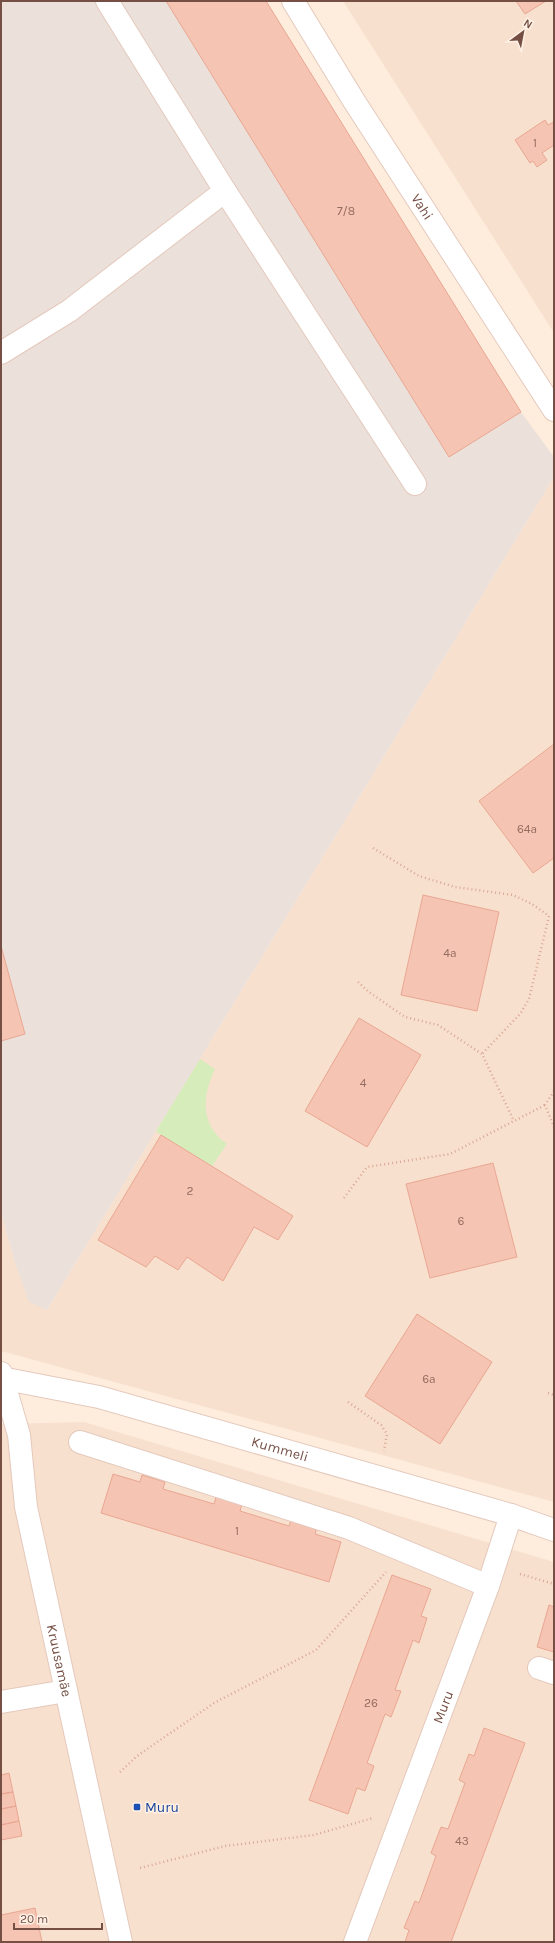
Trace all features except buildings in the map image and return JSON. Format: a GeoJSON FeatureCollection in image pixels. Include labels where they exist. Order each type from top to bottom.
{"type":"FeatureCollection","features":[{"type":"Feature","properties":{"kind":"street"},"geometry":{"type":"LineString","coordinates":[[107,1],[225,191],[415,484]]}},
{"type":"Feature","properties":{"kind":"street","name":"Vahi"},"geometry":{"type":"LineString","coordinates":[[293,1],[354,101],[554,410]]}},
{"type":"Feature","properties":{"kind":"street"},"geometry":{"type":"LineString","coordinates":[[1,353],[69,311],[225,191]]}},
{"type":"Feature","properties":{"kind":"street","name":"Kummeli"},"geometry":{"type":"LineString","coordinates":[[1,1377],[99,1398],[511,1515],[554,1530]]}},
{"type":"Feature","properties":{"kind":"street","name":"Kruusamäe"},"geometry":{"type":"LineString","coordinates":[[1,1377],[19,1436],[26,1507],[121,1942]]}},
{"type":"Feature","properties":{"kind":"street"},"geometry":{"type":"LineString","coordinates":[[80,1442],[349,1528],[424,1560],[492,1576]]}},
{"type":"Feature","properties":{"kind":"street","name":"Muru"},"geometry":{"type":"LineString","coordinates":[[355,1942],[492,1576],[511,1515]]}},
{"type":"Feature","properties":{"kind":"street"},"geometry":{"type":"LineString","coordinates":[[1,1702],[66,1690]]}},
{"type":"Feature","properties":{"kind":"path"},"geometry":{"type":"LineString","coordinates":[[373,848],[419,876],[455,888],[513,895],[532,904],[549,916]]}},
{"type":"Feature","properties":{"kind":"path"},"geometry":{"type":"LineString","coordinates":[[549,916],[554,914]]}},
{"type":"Feature","properties":{"kind":"path"},"geometry":{"type":"LineString","coordinates":[[482,1054],[520,1014],[529,999],[549,916]]}},
{"type":"Feature","properties":{"kind":"path"},"geometry":{"type":"LineString","coordinates":[[358,982],[369,992],[405,1017],[438,1025],[482,1054],[514,1121]]}},
{"type":"Feature","properties":{"kind":"path"},"geometry":{"type":"LineString","coordinates":[[344,1198],[368,1167],[450,1154],[545,1105],[554,1090]]}},
{"type":"Feature","properties":{"kind":"path"},"geometry":{"type":"LineString","coordinates":[[545,1105],[554,1127]]}},
{"type":"Feature","properties":{"kind":"path"},"geometry":{"type":"LineString","coordinates":[[548,1393],[554,1396]]}},
{"type":"Feature","properties":{"kind":"path"},"geometry":{"type":"LineString","coordinates":[[348,1402],[381,1425],[387,1434],[384,1451]]}},
{"type":"Feature","properties":{"kind":"path"},"geometry":{"type":"LineString","coordinates":[[120,1772],[136,1756],[214,1703],[316,1650],[388,1570],[424,1560]]}},
{"type":"Feature","properties":{"kind":"path"},"geometry":{"type":"LineString","coordinates":[[492,1576],[554,1584]]}},
{"type":"Feature","properties":{"kind":"path"},"geometry":{"type":"LineString","coordinates":[[140,1868],[225,1846],[314,1835],[405,1809]]}},
{"type":"Feature","properties":{"kind":"shaded area"},"geometry":{"type":"Polygon","coordinates":[[[1,1],[266,1],[521,412],[554,457],[554,477],[47,1310],[29,1302],[15,1263],[1,1212],[1,1]]]}},
{"type":"Feature","properties":{"kind":"shaded area"},"geometry":{"type":"Polygon","coordinates":[[[343,1],[554,1],[554,333],[343,1]]]}},
{"type":"Feature","properties":{"kind":"shaded area"},"geometry":{"type":"Polygon","coordinates":[[[554,477],[554,1502],[1,1351],[1,1212],[15,1263],[47,1310],[554,477]]]}},
{"type":"Feature","properties":{"kind":"shaded area"},"geometry":{"type":"Polygon","coordinates":[[[84,1422],[554,1562],[554,1942],[1,1942],[1,1424],[84,1422]]]}},
{"type":"Feature","properties":{"kind":"green space"},"geometry":{"type":"Polygon","coordinates":[[[200,1059],[215,1069],[208,1089],[206,1110],[212,1128],[227,1144],[212,1166],[156,1131],[200,1059]]]}},
{"type":"Feature","properties":{"kind":"place","name":"Muru"},"geometry":{"type":"Point","coordinates":[137,1807]}}]}
